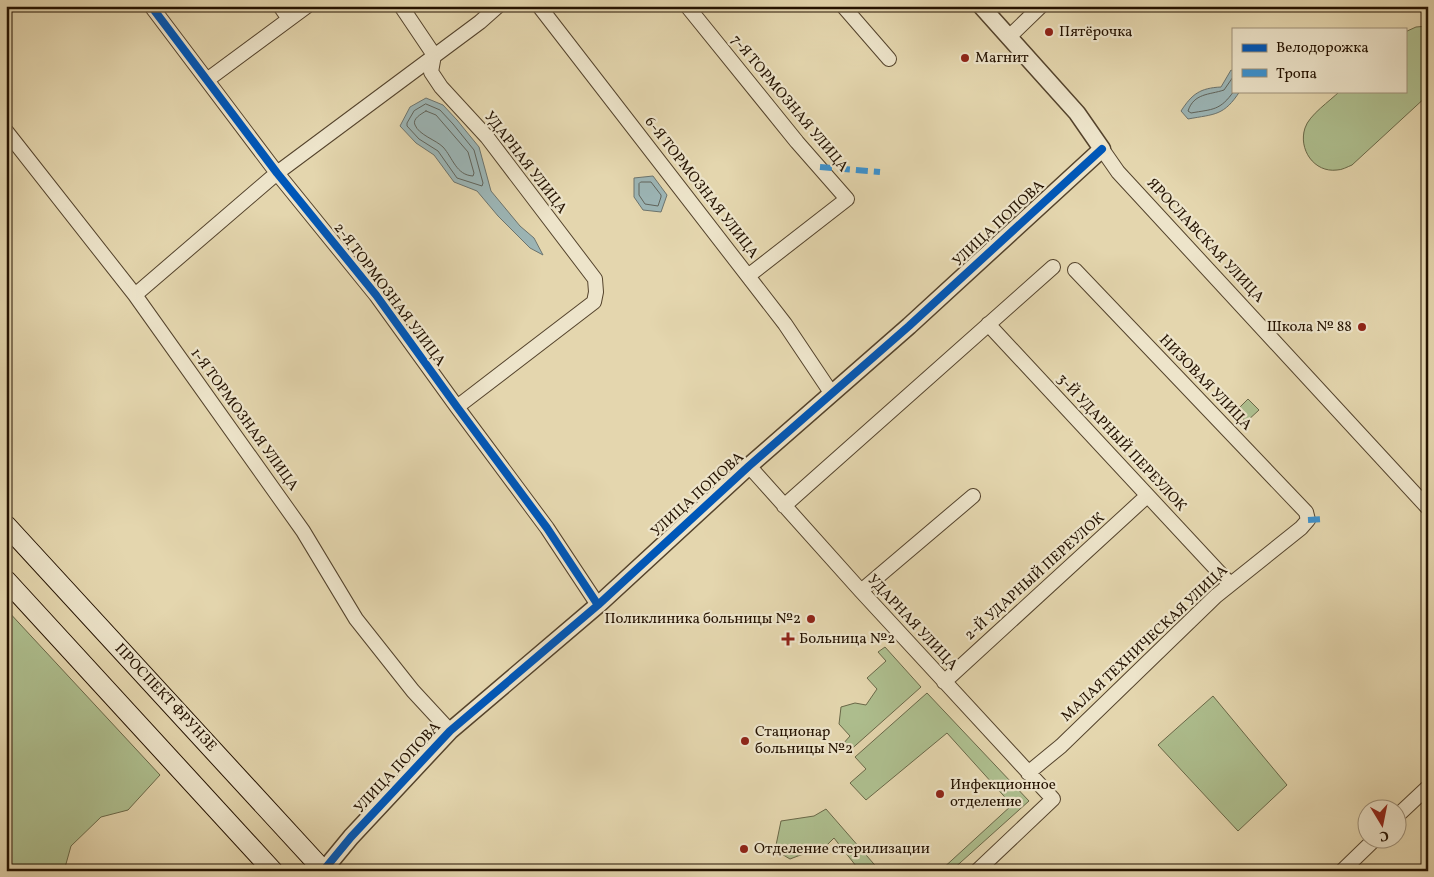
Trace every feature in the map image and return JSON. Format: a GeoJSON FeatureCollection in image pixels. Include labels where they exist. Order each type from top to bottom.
{"type":"FeatureCollection","features":[{"type":"Feature","properties":{"kind":"main road","name":"ПРОСПЕКТ ФРУНЗЕ"},"geometry":{"type":"LineString","coordinates":[[6,525],[323,871]]}},
{"type":"Feature","properties":{"kind":"main road"},"geometry":{"type":"LineString","coordinates":[[6,580],[273,871]]}},
{"type":"Feature","properties":{"kind":"street","name":"2-Я ТОРМОЗНАЯ УЛИЦА"},"geometry":{"type":"LineString","coordinates":[[151,6],[277,173],[376,295],[547,528],[598,605]]}},
{"type":"Feature","properties":{"kind":"street"},"geometry":{"type":"LineString","coordinates":[[280,6],[289,19]]}},
{"type":"Feature","properties":{"kind":"street"},"geometry":{"type":"LineString","coordinates":[[208,80],[307,6]]}},
{"type":"Feature","properties":{"kind":"street"},"geometry":{"type":"LineString","coordinates":[[402,6],[434,55]]}},
{"type":"Feature","properties":{"kind":"street"},"geometry":{"type":"LineString","coordinates":[[135,295],[277,173],[498,6]]}},
{"type":"Feature","properties":{"kind":"street","name":"6-Я ТОРМОЗНАЯ УЛИЦА"},"geometry":{"type":"LineString","coordinates":[[539,6],[786,324],[832,394]]}},
{"type":"Feature","properties":{"kind":"street","name":"7-Я ТОРМОЗНАЯ УЛИЦА"},"geometry":{"type":"LineString","coordinates":[[687,6],[797,142],[847,199],[748,276]]}},
{"type":"Feature","properties":{"kind":"street"},"geometry":{"type":"LineString","coordinates":[[843,6],[889,59]]}},
{"type":"Feature","properties":{"kind":"street"},"geometry":{"type":"LineString","coordinates":[[981,6],[1077,113],[1102,149]]}},
{"type":"Feature","properties":{"kind":"street"},"geometry":{"type":"LineString","coordinates":[[1009,37],[1042,6]]}},
{"type":"Feature","properties":{"kind":"street","name":"УДАРНАЯ УЛИЦА"},"geometry":{"type":"LineString","coordinates":[[434,55],[431,72],[440,87],[487,137],[595,279],[596,292],[594,302],[457,407]]}},
{"type":"Feature","properties":{"kind":"street","name":"1-Я ТОРМОЗНАЯ УЛИЦА"},"geometry":{"type":"LineString","coordinates":[[6,131],[135,295],[303,531],[356,619],[403,680],[450,731]]}},
{"type":"Feature","properties":{"kind":"street","name":"УЛИЦА ПОПОВА"},"geometry":{"type":"LineString","coordinates":[[323,871],[351,837],[450,731],[598,605],[749,466],[909,326],[1102,149]]}},
{"type":"Feature","properties":{"kind":"street","name":"ЯРОСЛАВСКАЯ УЛИЦА"},"geometry":{"type":"LineString","coordinates":[[1102,149],[1118,172],[1428,508]]}},
{"type":"Feature","properties":{"kind":"street"},"geometry":{"type":"LineString","coordinates":[[784,506],[1052,267]]}},
{"type":"Feature","properties":{"kind":"street","name":"НИЗОВАЯ УЛИЦА"},"geometry":{"type":"LineString","coordinates":[[1074,270],[1306,512],[1308,520]]}},
{"type":"Feature","properties":{"kind":"street","name":"3-Й УДАРНЫЙ ПЕРЕУЛОК"},"geometry":{"type":"LineString","coordinates":[[988,324],[1230,584]]}},
{"type":"Feature","properties":{"kind":"street","name":"УДАРНАЯ УЛИЦА"},"geometry":{"type":"LineString","coordinates":[[749,466],[1053,800],[977,871]]}},
{"type":"Feature","properties":{"kind":"street"},"geometry":{"type":"LineString","coordinates":[[861,591],[973,496]]}},
{"type":"Feature","properties":{"kind":"street","name":"2-Й УДАРНЫЙ ПЕРЕУЛОК"},"geometry":{"type":"LineString","coordinates":[[944,682],[1147,496]]}},
{"type":"Feature","properties":{"kind":"street","name":"МАЛАЯ ТЕХНИЧЕСКАЯ УЛИЦА"},"geometry":{"type":"LineString","coordinates":[[1028,773],[1061,746],[1216,596],[1301,528],[1308,520]]}},
{"type":"Feature","properties":{"kind":"street"},"geometry":{"type":"LineString","coordinates":[[1406,807],[1428,786]]}},
{"type":"Feature","properties":{"kind":"street"},"geometry":{"type":"LineString","coordinates":[[1342,871],[1364,850]]}},
{"type":"Feature","properties":{"kind":"green space"},"geometry":{"type":"Polygon","coordinates":[[[1428,26],[1428,95],[1352,165],[1341,170],[1329,170],[1315,164],[1306,151],[1304,144],[1303,136],[1307,123],[1320,108],[1339,92],[1406,92],[1406,32],[1416,27],[1428,26]]]}},
{"type":"Feature","properties":{"kind":"green space"},"geometry":{"type":"Polygon","coordinates":[[[1248,399],[1259,410],[1246,422],[1236,411],[1248,399]]]}},
{"type":"Feature","properties":{"kind":"green space"},"geometry":{"type":"Polygon","coordinates":[[[6,609],[160,775],[128,810],[101,817],[71,846],[64,871],[6,871],[6,609]]]}},
{"type":"Feature","properties":{"kind":"green space"},"geometry":{"type":"Polygon","coordinates":[[[885,647],[921,687],[847,753],[842,745],[850,736],[839,724],[841,707],[855,703],[866,705],[877,689],[867,678],[886,661],[878,652],[885,647]]]}},
{"type":"Feature","properties":{"kind":"green space"},"geometry":{"type":"Polygon","coordinates":[[[927,693],[1029,801],[951,871],[940,871],[1012,805],[947,733],[866,800],[850,783],[866,769],[855,757],[927,693]]]}},
{"type":"Feature","properties":{"kind":"green space"},"geometry":{"type":"Polygon","coordinates":[[[1213,696],[1287,785],[1238,831],[1158,745],[1213,696]]]}},
{"type":"Feature","properties":{"kind":"green space"},"geometry":{"type":"Polygon","coordinates":[[[826,809],[880,871],[860,871],[834,838],[827,845],[790,859],[775,850],[781,821],[814,816],[826,809]]]}},
{"type":"Feature","properties":{"kind":"water"},"geometry":{"type":"Polygon","coordinates":[[[1232,70],[1232,92],[1239,92],[1224,110],[1188,119],[1181,111],[1197,93],[1221,87],[1232,70]]]}},
{"type":"Feature","properties":{"kind":"water"},"geometry":{"type":"Polygon","coordinates":[[[426,98],[443,105],[479,147],[491,191],[520,226],[534,238],[543,255],[530,248],[498,216],[477,191],[454,182],[434,155],[416,143],[400,126],[410,107],[426,98]]]}},
{"type":"Feature","properties":{"kind":"water"},"geometry":{"type":"Polygon","coordinates":[[[653,176],[667,195],[661,212],[643,210],[634,197],[634,178],[653,176]]]}},
{"type":"Feature","properties":{"kind":"marked path"},"geometry":{"type":"LineString","coordinates":[[820,167],[880,172]]}},
{"type":"Feature","properties":{"kind":"marked path"},"geometry":{"type":"LineString","coordinates":[[1308,520],[1323,519]]}},
{"type":"Feature","properties":{"kind":"cycle path"},"geometry":{"type":"LineString","coordinates":[[151,6],[277,173],[376,295],[547,528],[598,605]]}},
{"type":"Feature","properties":{"kind":"cycle path"},"geometry":{"type":"LineString","coordinates":[[323,871],[351,837],[450,731],[598,605],[749,466],[909,326],[1102,149]]}},
{"type":"Feature","properties":{"kind":"place","name":"Пятёрочка"},"geometry":{"type":"Point","coordinates":[1049,32]}},
{"type":"Feature","properties":{"kind":"place","name":"Магнит"},"geometry":{"type":"Point","coordinates":[965,58]}},
{"type":"Feature","properties":{"kind":"place","name":"Школа № 88"},"geometry":{"type":"Point","coordinates":[1362,327]}},
{"type":"Feature","properties":{"kind":"place","name":"Поликлиника больницы №2"},"geometry":{"type":"Point","coordinates":[811,619]}},
{"type":"Feature","properties":{"kind":"place","name":"Больница №2"},"geometry":{"type":"Point","coordinates":[788,639]}},
{"type":"Feature","properties":{"kind":"place","name":"Стационар больницы №2"},"geometry":{"type":"Point","coordinates":[745,741]}},
{"type":"Feature","properties":{"kind":"place","name":"Инфекционное отделение"},"geometry":{"type":"Point","coordinates":[940,794]}},
{"type":"Feature","properties":{"kind":"place","name":"Отделение стерилизации"},"geometry":{"type":"Point","coordinates":[744,849]}}]}
